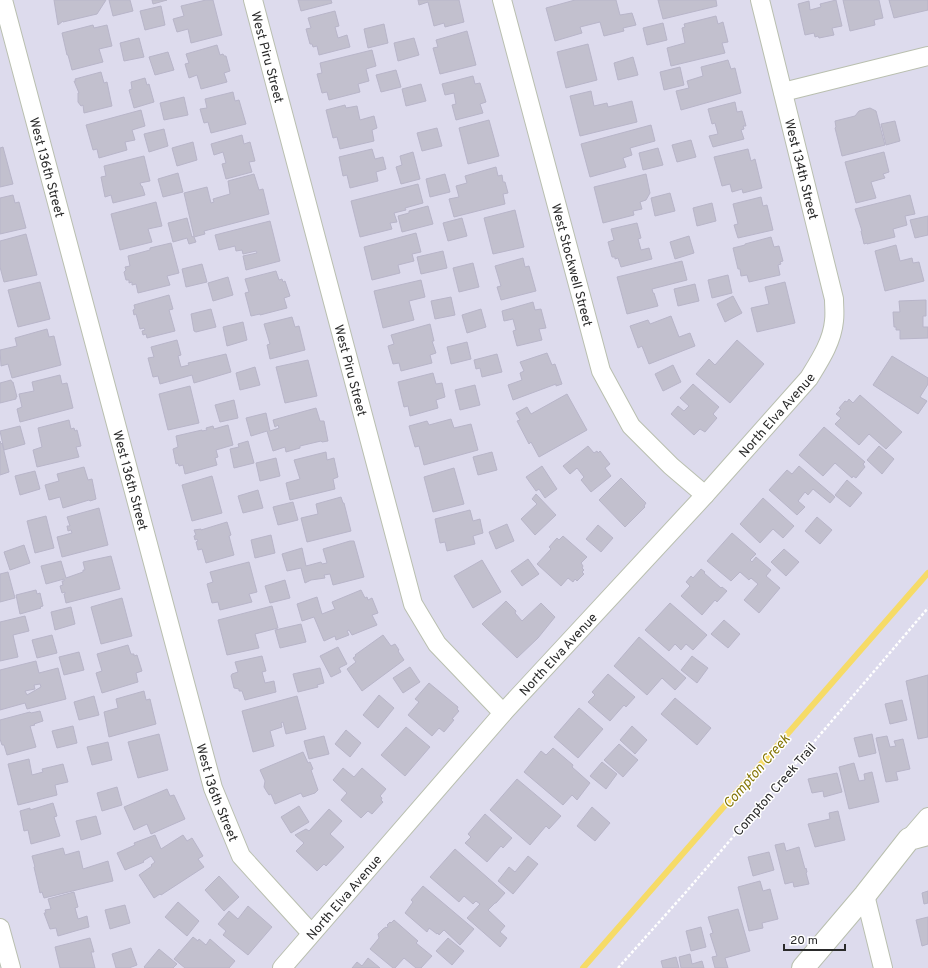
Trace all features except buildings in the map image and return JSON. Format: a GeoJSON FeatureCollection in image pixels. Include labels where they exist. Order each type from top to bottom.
{"type":"FeatureCollection","features":[{"type":"Feature","properties":{"kind":"street","name":"West 136th Street"},"geometry":{"type":"LineString","coordinates":[[3,0],[212,788],[241,856],[311,933]]}},
{"type":"Feature","properties":{"kind":"street","name":"West Piru Street"},"geometry":{"type":"LineString","coordinates":[[253,0],[413,604],[437,644],[503,713]]}},
{"type":"Feature","properties":{"kind":"street","name":"West Stockwell Street"},"geometry":{"type":"LineString","coordinates":[[502,0],[601,371],[631,426],[670,466],[705,495]]}},
{"type":"Feature","properties":{"kind":"street","name":"West 134th Street"},"geometry":{"type":"LineString","coordinates":[[760,0],[834,299],[834,320],[830,339]]}},
{"type":"Feature","properties":{"kind":"street"},"geometry":{"type":"LineString","coordinates":[[783,92],[928,56]]}},
{"type":"Feature","properties":{"kind":"street","name":"North Elva Avenue"},"geometry":{"type":"LineString","coordinates":[[282,968],[503,713],[705,495],[809,378],[822,357],[830,339]]}},
{"type":"Feature","properties":{"kind":"street"},"geometry":{"type":"LineString","coordinates":[[803,968],[865,895],[918,837],[928,817]]}},
{"type":"Feature","properties":{"kind":"street"},"geometry":{"type":"LineString","coordinates":[[865,895],[883,968]]}},
{"type":"Feature","properties":{"kind":"street"},"geometry":{"type":"LineString","coordinates":[[0,928],[11,968]]}},
{"type":"Feature","properties":{"kind":"path","name":"Compton Creek Trail"},"geometry":{"type":"LineString","coordinates":[[618,968],[691,886],[928,608]]}},
{"type":"Feature","properties":{"kind":"waterway","name":"Compton Creek"},"geometry":{"type":"LineString","coordinates":[[583,968],[928,573]]}}]}
